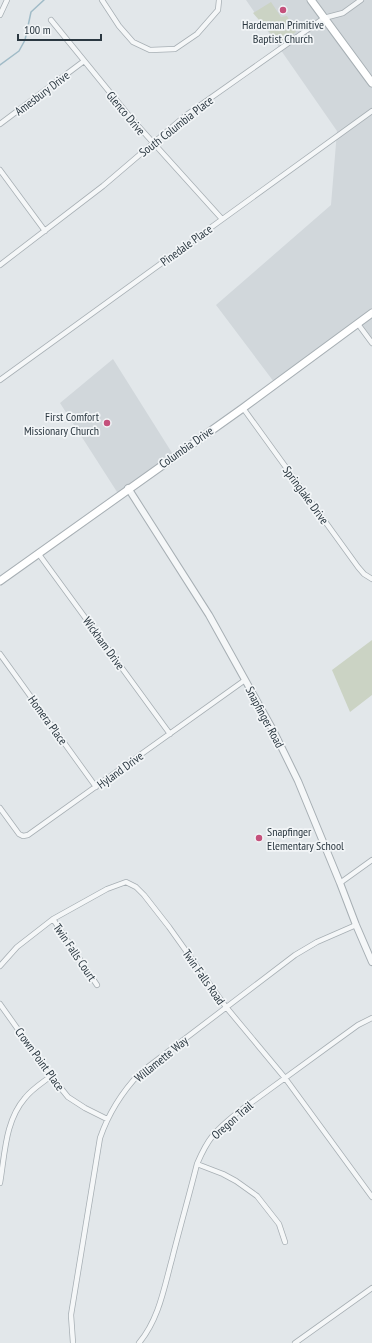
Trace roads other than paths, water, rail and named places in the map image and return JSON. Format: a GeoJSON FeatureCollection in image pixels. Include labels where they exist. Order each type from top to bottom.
{"type":"FeatureCollection","features":[{"type":"Feature","properties":{"kind":"main road"},"geometry":{"type":"LineString","coordinates":[[311,0],[372,84]]}},
{"type":"Feature","properties":{"kind":"main road","name":"Columbia Drive"},"geometry":{"type":"LineString","coordinates":[[0,580],[243,408],[372,313]]}},
{"type":"Feature","properties":{"kind":"street"},"geometry":{"type":"LineString","coordinates":[[0,15],[7,0]]}},
{"type":"Feature","properties":{"kind":"street"},"geometry":{"type":"LineString","coordinates":[[102,0],[119,26],[133,42],[150,50],[175,49],[198,34],[218,10],[219,0]]}},
{"type":"Feature","properties":{"kind":"street","name":"South Columbia Place"},"geometry":{"type":"LineString","coordinates":[[0,265],[103,186],[185,116],[324,18],[343,14],[361,0]]}},
{"type":"Feature","properties":{"kind":"street","name":"Glenco Drive"},"geometry":{"type":"LineString","coordinates":[[52,20],[152,143],[222,219]]}},
{"type":"Feature","properties":{"kind":"street","name":"Amesbury Drive"},"geometry":{"type":"LineString","coordinates":[[0,124],[84,61]]}},
{"type":"Feature","properties":{"kind":"street","name":"Pinedale Place"},"geometry":{"type":"LineString","coordinates":[[0,380],[372,111]]}},
{"type":"Feature","properties":{"kind":"street"},"geometry":{"type":"LineString","coordinates":[[0,170],[45,231]]}},
{"type":"Feature","properties":{"kind":"street"},"geometry":{"type":"LineString","coordinates":[[358,324],[372,343]]}},
{"type":"Feature","properties":{"kind":"street","name":"Springlake Drive"},"geometry":{"type":"LineString","coordinates":[[243,408],[358,567],[364,574],[372,578]]}},
{"type":"Feature","properties":{"kind":"street","name":"Snapfinger Road"},"geometry":{"type":"LineString","coordinates":[[128,488],[209,614],[273,730],[297,779],[372,962]]}},
{"type":"Feature","properties":{"kind":"street","name":"Wickham Drive"},"geometry":{"type":"LineString","coordinates":[[38,553],[170,734]]}},
{"type":"Feature","properties":{"kind":"street","name":"Homera Place"},"geometry":{"type":"LineString","coordinates":[[0,654],[96,787]]}},
{"type":"Feature","properties":{"kind":"street","name":"Hyland Drive"},"geometry":{"type":"LineString","coordinates":[[0,808],[19,834],[28,836],[245,680]]}},
{"type":"Feature","properties":{"kind":"street"},"geometry":{"type":"LineString","coordinates":[[340,883],[372,860]]}},
{"type":"Feature","properties":{"kind":"street","name":"Twin Falls Road"},"geometry":{"type":"LineString","coordinates":[[0,966],[17,947],[53,919],[115,886],[126,882],[136,887],[144,894],[226,1007],[285,1078],[372,1197]]}},
{"type":"Feature","properties":{"kind":"street","name":"Twin Falls Court"},"geometry":{"type":"LineString","coordinates":[[53,919],[97,985]]}},
{"type":"Feature","properties":{"kind":"street","name":"Willamette Way"},"geometry":{"type":"LineString","coordinates":[[73,1343],[71,1315],[100,1138],[107,1119],[127,1088],[140,1073],[295,955],[317,942],[356,924]]}},
{"type":"Feature","properties":{"kind":"street","name":"Crown Point Place"},"geometry":{"type":"LineString","coordinates":[[0,1004],[68,1098],[107,1119]]}},
{"type":"Feature","properties":{"kind":"street","name":"Oregon Trail"},"geometry":{"type":"LineString","coordinates":[[140,1343],[154,1322],[164,1292],[198,1164],[205,1145],[215,1132],[237,1113],[352,1029],[372,1018]]}},
{"type":"Feature","properties":{"kind":"street"},"geometry":{"type":"LineString","coordinates":[[0,1183],[11,1121],[25,1097],[51,1076]]}},
{"type":"Feature","properties":{"kind":"street"},"geometry":{"type":"LineString","coordinates":[[198,1164],[236,1181],[257,1196],[279,1224],[285,1242]]}},
{"type":"Feature","properties":{"kind":"street"},"geometry":{"type":"LineString","coordinates":[[295,1343],[372,1288]]}},
{"type":"Feature","properties":{"kind":"waterway"},"geometry":{"type":"LineString","coordinates":[[0,65],[19,51],[25,40],[31,12],[44,0]]}},
{"type":"Feature","properties":{"kind":"place","name":"Hardeman Primitive Baptist Church"},"geometry":{"type":"Point","coordinates":[283,10]}},
{"type":"Feature","properties":{"kind":"place","name":"First Comfort Missionary Church"},"geometry":{"type":"Point","coordinates":[107,423]}},
{"type":"Feature","properties":{"kind":"place","name":"Snapfinger Elementary School"},"geometry":{"type":"Point","coordinates":[259,838]}}]}
